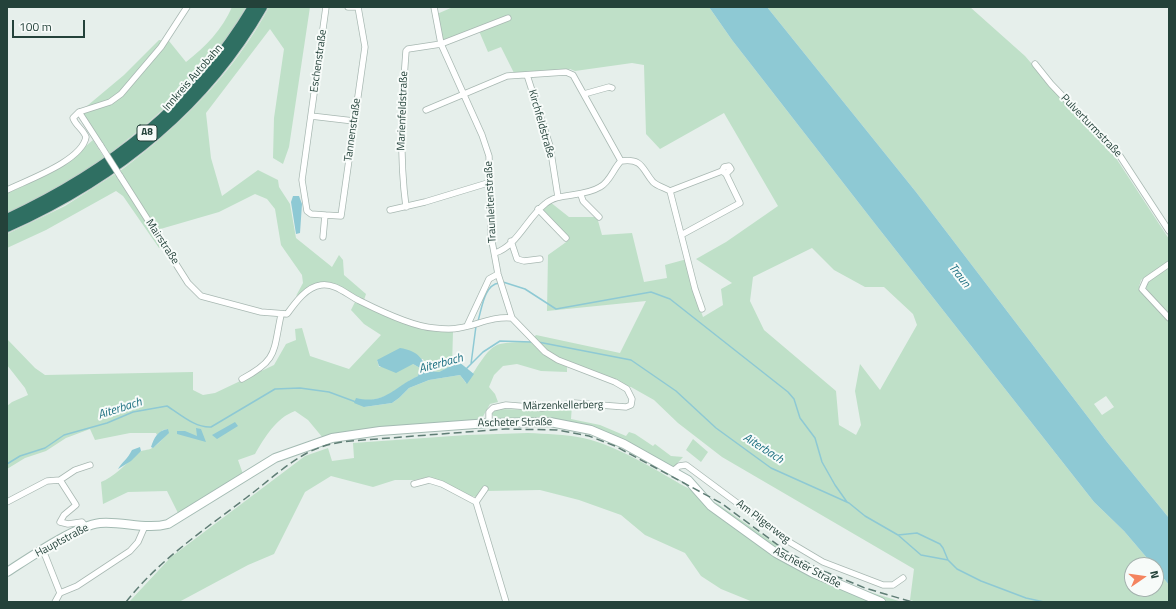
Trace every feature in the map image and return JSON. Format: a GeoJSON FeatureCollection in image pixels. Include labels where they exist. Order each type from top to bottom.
{"type":"FeatureCollection","features":[{"type":"Feature","properties":{"kind":"highway","name":"Innkreis Autobahn"},"geometry":{"type":"LineString","coordinates":[[7,219],[52,198],[86,178],[116,158],[146,134],[175,108],[204,76],[231,41],[253,7]]}},
{"type":"Feature","properties":{"kind":"highway","name":"Innkreis Autobahn"},"geometry":{"type":"LineString","coordinates":[[7,227],[82,189],[148,143],[179,114],[212,79],[234,50],[262,7]]}},
{"type":"Feature","properties":{"kind":"main road","name":"Ascheter Straße"},"geometry":{"type":"LineString","coordinates":[[190,511],[266,463],[340,436],[489,423],[550,422],[581,428],[612,438],[673,471],[693,483],[700,495],[711,506],[776,553],[813,574],[881,602]]}},
{"type":"Feature","properties":{"kind":"main road","name":"Hauptstraße"},"geometry":{"type":"LineString","coordinates":[[7,572],[43,550],[86,527],[106,523],[146,526],[168,524],[190,511]]}},
{"type":"Feature","properties":{"kind":"street"},"geometry":{"type":"LineString","coordinates":[[7,190],[46,172],[76,154],[86,137],[73,118],[79,112],[110,102],[121,94],[161,47],[187,7]]}},
{"type":"Feature","properties":{"kind":"street","name":"Eschenstraße"},"geometry":{"type":"LineString","coordinates":[[325,215],[311,214],[307,211],[302,180],[326,7]]}},
{"type":"Feature","properties":{"kind":"street","name":"Tannenstraße"},"geometry":{"type":"LineString","coordinates":[[325,215],[342,216],[364,47],[358,7],[348,7]]}},
{"type":"Feature","properties":{"kind":"street","name":"Traunleitenstraße"},"geometry":{"type":"LineString","coordinates":[[434,7],[441,44],[486,146],[490,166],[491,182],[490,217],[495,253],[502,286],[512,318],[539,347]]}},
{"type":"Feature","properties":{"kind":"street"},"geometry":{"type":"LineString","coordinates":[[441,44],[508,18]]}},
{"type":"Feature","properties":{"kind":"street","name":"Marienfeldstraße"},"geometry":{"type":"LineString","coordinates":[[406,207],[402,180],[401,116],[406,51],[408,49],[441,44]]}},
{"type":"Feature","properties":{"kind":"street","name":"Pulverturmstraße"},"geometry":{"type":"LineString","coordinates":[[1035,64],[1051,84],[1117,152],[1169,231]]}},
{"type":"Feature","properties":{"kind":"street"},"geometry":{"type":"LineString","coordinates":[[426,110],[500,78],[566,72],[573,75],[621,161]]}},
{"type":"Feature","properties":{"kind":"street","name":"Kirchfeldstraße"},"geometry":{"type":"LineString","coordinates":[[527,75],[550,146],[558,197]]}},
{"type":"Feature","properties":{"kind":"street"},"geometry":{"type":"LineString","coordinates":[[584,94],[609,87],[612,88]]}},
{"type":"Feature","properties":{"kind":"street","name":"Mairstraße"},"geometry":{"type":"LineString","coordinates":[[79,112],[188,283],[198,293],[241,307],[284,314]]}},
{"type":"Feature","properties":{"kind":"street"},"geometry":{"type":"LineString","coordinates":[[311,116],[354,121]]}},
{"type":"Feature","properties":{"kind":"street"},"geometry":{"type":"LineString","coordinates":[[621,161],[636,162],[643,166],[654,184],[670,190],[724,173],[740,203],[683,234]]}},
{"type":"Feature","properties":{"kind":"street"},"geometry":{"type":"LineString","coordinates":[[495,253],[511,241],[538,209],[548,201],[558,197],[581,195],[603,185],[621,161]]}},
{"type":"Feature","properties":{"kind":"street"},"geometry":{"type":"LineString","coordinates":[[390,210],[406,207],[491,182]]}},
{"type":"Feature","properties":{"kind":"street"},"geometry":{"type":"LineString","coordinates":[[670,190],[683,234],[695,289],[702,308]]}},
{"type":"Feature","properties":{"kind":"street"},"geometry":{"type":"LineString","coordinates":[[581,195],[583,200],[599,217]]}},
{"type":"Feature","properties":{"kind":"street"},"geometry":{"type":"LineString","coordinates":[[538,209],[566,238]]}},
{"type":"Feature","properties":{"kind":"street"},"geometry":{"type":"LineString","coordinates":[[322,237],[325,215]]}},
{"type":"Feature","properties":{"kind":"street"},"geometry":{"type":"LineString","coordinates":[[511,241],[517,260],[524,261],[540,259]]}},
{"type":"Feature","properties":{"kind":"street"},"geometry":{"type":"LineString","coordinates":[[1169,264],[1146,280],[1142,289],[1169,318]]}},
{"type":"Feature","properties":{"kind":"street"},"geometry":{"type":"LineString","coordinates":[[470,326],[488,279],[499,276]]}},
{"type":"Feature","properties":{"kind":"street"},"geometry":{"type":"LineString","coordinates":[[242,380],[267,364],[273,355],[284,314],[304,294],[314,287],[328,285],[335,286],[359,301],[422,326],[448,329],[470,326],[502,317],[512,318]]}},
{"type":"Feature","properties":{"kind":"street","name":"Märzenkellerberg"},"geometry":{"type":"LineString","coordinates":[[489,423],[489,412],[499,406],[542,408],[574,403],[626,407],[631,405],[632,399],[627,389],[616,382],[558,360],[539,347]]}},
{"type":"Feature","properties":{"kind":"street","name":"Am Pilgerweg"},"geometry":{"type":"LineString","coordinates":[[673,471],[679,466],[686,465],[791,543],[823,562],[883,585],[893,585],[903,578]]}},
{"type":"Feature","properties":{"kind":"street"},"geometry":{"type":"LineString","coordinates":[[7,502],[47,481],[60,480],[75,470],[90,466]]}},
{"type":"Feature","properties":{"kind":"street"},"geometry":{"type":"LineString","coordinates":[[60,480],[76,505],[64,515],[60,522],[68,524],[82,522],[86,527]]}},
{"type":"Feature","properties":{"kind":"street"},"geometry":{"type":"LineString","coordinates":[[414,484],[429,480],[442,484],[476,503],[506,602]]}},
{"type":"Feature","properties":{"kind":"street"},"geometry":{"type":"LineString","coordinates":[[476,503],[485,489]]}},
{"type":"Feature","properties":{"kind":"street"},"geometry":{"type":"LineString","coordinates":[[55,602],[60,593],[73,589],[130,551],[138,542],[146,526]]}},
{"type":"Feature","properties":{"kind":"street"},"geometry":{"type":"LineString","coordinates":[[43,550],[60,593]]}},
{"type":"Feature","properties":{"kind":"green space"},"geometry":{"type":"Polygon","coordinates":[[[232,7],[246,7],[218,50],[185,88],[149,122],[109,154],[81,111],[124,75],[159,40],[169,41],[186,62],[213,37],[232,7]]]}},
{"type":"Feature","properties":{"kind":"green space"},"geometry":{"type":"Polygon","coordinates":[[[269,7],[310,7],[289,147],[283,164],[273,158],[274,118],[284,49],[270,29],[206,113],[211,158],[222,196],[258,170],[278,180],[279,187],[290,204],[296,238],[332,267],[339,255],[343,260],[344,275],[366,294],[364,300],[340,287],[313,285],[296,296],[303,283],[302,275],[281,245],[275,209],[267,199],[255,194],[219,212],[157,230],[120,171],[163,136],[204,97],[239,54],[269,7]]]}},
{"type":"Feature","properties":{"kind":"green space"},"geometry":{"type":"Polygon","coordinates":[[[453,7],[709,7],[732,40],[1094,502],[1124,531],[1146,557],[1124,557],[1124,597],[1164,597],[1164,579],[1169,585],[1169,602],[917,602],[910,600],[914,569],[722,457],[678,423],[654,400],[631,387],[567,363],[567,372],[541,371],[517,364],[503,366],[494,375],[489,387],[495,394],[498,402],[490,404],[481,420],[323,438],[308,420],[295,411],[282,418],[277,423],[267,435],[255,454],[238,460],[243,474],[207,495],[179,515],[167,491],[128,492],[103,504],[101,482],[106,480],[140,452],[150,449],[156,445],[168,433],[168,429],[163,430],[157,435],[156,433],[130,433],[95,440],[90,429],[66,438],[46,451],[25,458],[7,469],[7,406],[12,402],[28,395],[25,388],[7,365],[7,339],[35,368],[45,375],[193,372],[193,390],[203,395],[215,393],[274,365],[286,344],[296,340],[295,329],[302,328],[310,356],[349,369],[381,335],[364,324],[351,310],[355,302],[421,329],[453,332],[452,366],[439,372],[428,371],[423,359],[377,360],[379,367],[413,364],[420,368],[418,376],[388,395],[370,401],[364,407],[392,403],[409,388],[429,380],[460,375],[466,383],[485,355],[495,346],[507,343],[529,342],[536,335],[620,353],[646,301],[547,311],[548,255],[569,240],[543,210],[550,202],[569,217],[597,217],[602,235],[632,233],[644,282],[667,278],[665,265],[687,259],[693,289],[703,317],[723,305],[721,289],[732,283],[696,259],[726,242],[778,206],[724,113],[660,149],[646,134],[644,65],[632,63],[575,71],[570,69],[514,73],[501,47],[488,52],[479,31],[443,42],[437,14],[453,7]],[[812,248],[753,277],[750,301],[764,330],[836,391],[839,425],[856,435],[861,425],[855,391],[860,364],[880,390],[917,325],[913,314],[884,287],[865,287],[834,270],[812,248]]]}},
{"type":"Feature","properties":{"kind":"green space"},"geometry":{"type":"Polygon","coordinates":[[[767,7],[970,7],[1025,56],[1077,116],[1112,152],[1169,239],[1169,261],[1141,280],[1139,287],[1169,321],[1169,518],[1107,442],[916,192],[767,7]],[[1106,396],[1094,404],[1102,415],[1114,407],[1106,396]]]}},
{"type":"Feature","properties":{"kind":"green space"},"geometry":{"type":"Polygon","coordinates":[[[93,140],[105,159],[36,200],[7,213],[7,193],[52,170],[93,140]]]}},
{"type":"Feature","properties":{"kind":"green space"},"geometry":{"type":"Polygon","coordinates":[[[115,174],[162,246],[159,248],[123,196],[116,191],[46,230],[7,248],[7,234],[65,206],[115,174]]]}},
{"type":"Feature","properties":{"kind":"green space"},"geometry":{"type":"Polygon","coordinates":[[[1169,266],[1169,314],[1146,289],[1147,284],[1151,280],[1169,266]]]}},
{"type":"Feature","properties":{"kind":"green space"},"geometry":{"type":"Polygon","coordinates":[[[572,405],[571,419],[600,425],[626,436],[629,432],[635,434],[653,446],[655,444],[671,456],[683,457],[673,468],[624,441],[547,419],[495,418],[492,414],[496,409],[548,410],[572,405]]]}},
{"type":"Feature","properties":{"kind":"green space"},"geometry":{"type":"Polygon","coordinates":[[[528,433],[583,438],[612,447],[693,491],[701,501],[720,516],[810,576],[873,602],[753,602],[721,589],[701,576],[685,553],[645,535],[621,515],[579,500],[540,490],[487,491],[483,488],[476,497],[466,495],[452,487],[428,477],[415,480],[395,480],[373,487],[331,476],[305,492],[274,554],[248,565],[179,602],[129,602],[171,557],[305,456],[328,448],[332,461],[354,458],[353,443],[467,435],[528,433]]]}},
{"type":"Feature","properties":{"kind":"green space"},"geometry":{"type":"Polygon","coordinates":[[[693,439],[708,452],[701,462],[686,450],[693,439]]]}},
{"type":"Feature","properties":{"kind":"green space"},"geometry":{"type":"Polygon","coordinates":[[[708,499],[718,504],[801,562],[854,587],[902,602],[889,602],[848,587],[781,553],[708,499]]]}},
{"type":"Feature","properties":{"kind":"water","name":"Traun"},"geometry":{"type":"Polygon","coordinates":[[[709,7],[767,7],[916,192],[1107,442],[1169,518],[1169,585],[1164,579],[1164,557],[1146,557],[1124,531],[1094,502],[732,40],[709,7]]]}},
{"type":"Feature","properties":{"kind":"water"},"geometry":{"type":"Polygon","coordinates":[[[293,196],[299,196],[302,204],[300,233],[296,234],[291,202],[293,196]]]}},
{"type":"Feature","properties":{"kind":"water"},"geometry":{"type":"Polygon","coordinates":[[[400,348],[418,355],[428,371],[439,372],[459,362],[474,374],[467,384],[460,375],[429,380],[409,388],[392,403],[364,407],[354,403],[356,398],[366,400],[382,397],[418,376],[420,368],[413,364],[396,373],[379,366],[377,360],[400,348]]]}},
{"type":"Feature","properties":{"kind":"water"},"geometry":{"type":"Polygon","coordinates":[[[235,422],[238,426],[217,439],[212,435],[235,422]]]}},
{"type":"Feature","properties":{"kind":"water"},"geometry":{"type":"Polygon","coordinates":[[[196,428],[201,429],[206,442],[177,434],[177,431],[185,431],[197,436],[196,428]]]}},
{"type":"Feature","properties":{"kind":"water"},"geometry":{"type":"Polygon","coordinates":[[[168,429],[169,433],[153,448],[151,447],[157,435],[168,429]]]}},
{"type":"Feature","properties":{"kind":"water"},"geometry":{"type":"Polygon","coordinates":[[[140,447],[141,451],[131,461],[118,469],[132,450],[140,447]]]}},
{"type":"Feature","properties":{"kind":"waterway"},"geometry":{"type":"LineString","coordinates":[[503,282],[525,289],[556,309],[651,292],[670,299],[788,392],[794,399],[800,418],[815,438],[822,462],[847,502]]}},
{"type":"Feature","properties":{"kind":"waterway"},"geometry":{"type":"LineString","coordinates":[[478,321],[482,304],[487,292],[490,288],[499,283]]}},
{"type":"Feature","properties":{"kind":"waterway"},"geometry":{"type":"LineString","coordinates":[[471,364],[476,326]]}},
{"type":"Feature","properties":{"kind":"waterway","name":"Aiterbach"},"geometry":{"type":"LineString","coordinates":[[466,369],[483,352],[500,341],[532,342]]}},
{"type":"Feature","properties":{"kind":"waterway","name":"Aiterbach"},"geometry":{"type":"LineString","coordinates":[[538,342],[631,360],[676,391],[716,428],[771,468],[849,503],[865,516],[898,535],[921,555],[948,560],[957,569],[981,581],[1026,598],[1044,602]]}},
{"type":"Feature","properties":{"kind":"waterway","name":"Aiterbach"},"geometry":{"type":"LineString","coordinates":[[7,464],[20,456],[45,448],[64,435],[107,423],[133,412],[167,406],[193,423],[205,427],[211,427],[275,389],[300,388],[329,392],[356,402]]}},
{"type":"Feature","properties":{"kind":"waterway","name":"Aiterbach"},"geometry":{"type":"LineString","coordinates":[[898,535],[917,533],[940,544],[948,560]]}},
{"type":"Feature","properties":{"kind":"railway"},"geometry":{"type":"LineString","coordinates":[[126,602],[167,559],[283,469],[307,453],[329,445],[345,442],[505,429],[557,430],[589,436],[615,446],[721,503],[786,551],[821,570],[865,588],[912,602]]}}]}
